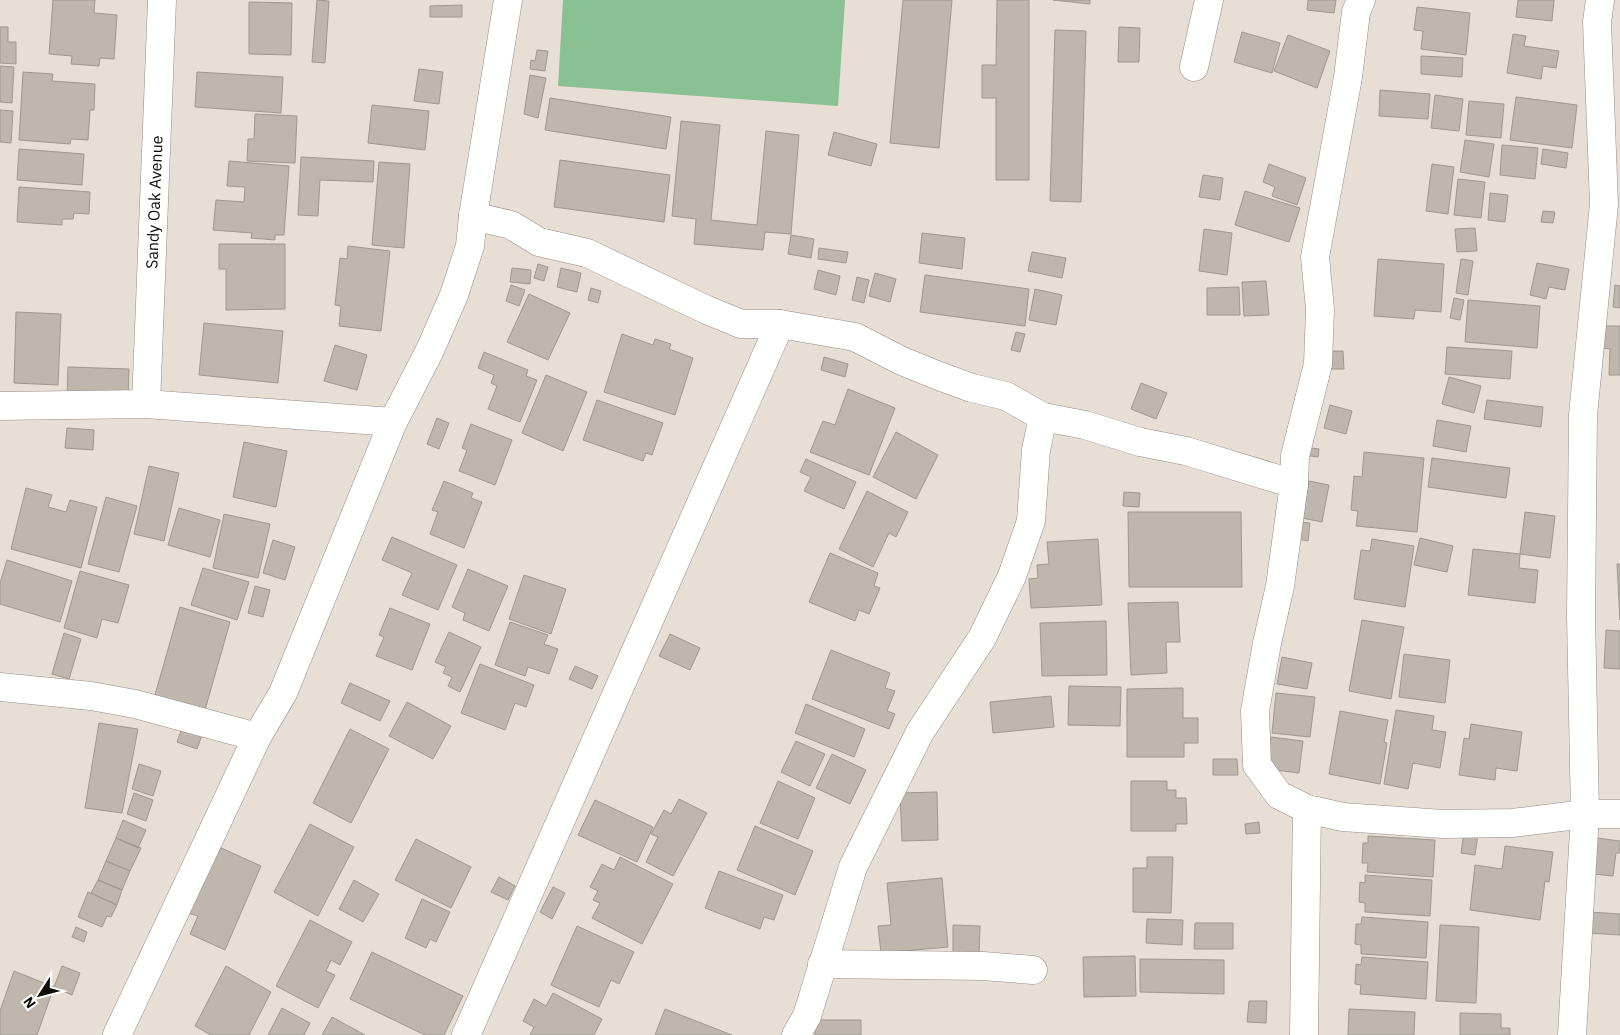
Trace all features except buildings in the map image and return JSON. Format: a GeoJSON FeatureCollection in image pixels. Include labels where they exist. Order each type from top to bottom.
{"type":"FeatureCollection","features":[{"type":"Feature","properties":{"kind":"street","name":"Sandy Oak Avenue"},"geometry":{"type":"LineString","coordinates":[[146,404],[162,0]]}},
{"type":"Feature","properties":{"kind":"street"},"geometry":{"type":"LineString","coordinates":[[117,1035],[257,736],[283,694],[393,422],[430,350],[454,295],[470,246],[473,216],[508,0]]}},
{"type":"Feature","properties":{"kind":"street"},"geometry":{"type":"LineString","coordinates":[[1194,67],[1209,0]]}},
{"type":"Feature","properties":{"kind":"street"},"geometry":{"type":"LineString","coordinates":[[1361,0],[1356,12],[1348,76],[1315,257],[1320,309],[1318,364],[1295,456],[1294,484],[1280,586],[1267,643],[1255,711],[1257,765],[1280,795],[1307,809],[1343,817],[1443,824],[1512,823],[1585,814],[1620,814]]}},
{"type":"Feature","properties":{"kind":"street"},"geometry":{"type":"LineString","coordinates":[[1572,1035],[1585,814],[1581,616],[1584,415],[1604,204],[1597,22],[1600,0]]}},
{"type":"Feature","properties":{"kind":"street"},"geometry":{"type":"LineString","coordinates":[[473,216],[510,225],[539,242],[587,253],[741,324],[780,324],[855,337],[902,361],[939,376],[972,388],[1006,396],[1043,418],[1085,425],[1140,442],[1186,451],[1294,484]]}},
{"type":"Feature","properties":{"kind":"street"},"geometry":{"type":"LineString","coordinates":[[466,1035],[780,324]]}},
{"type":"Feature","properties":{"kind":"street"},"geometry":{"type":"LineString","coordinates":[[0,406],[146,404],[393,422]]}},
{"type":"Feature","properties":{"kind":"street"},"geometry":{"type":"LineString","coordinates":[[796,1035],[807,1016],[857,859],[920,732],[982,638],[1012,576],[1031,521],[1036,450],[1043,418]]}},
{"type":"Feature","properties":{"kind":"street"},"geometry":{"type":"LineString","coordinates":[[0,687],[91,696],[135,704],[257,736]]}},
{"type":"Feature","properties":{"kind":"street"},"geometry":{"type":"LineString","coordinates":[[1304,1035],[1307,809]]}},
{"type":"Feature","properties":{"kind":"street"},"geometry":{"type":"LineString","coordinates":[[822,964],[983,966],[1033,970]]}},
{"type":"Feature","properties":{"kind":"green space"},"geometry":{"type":"Polygon","coordinates":[[[563,0],[845,0],[838,106],[558,86],[563,0]]]}}]}
